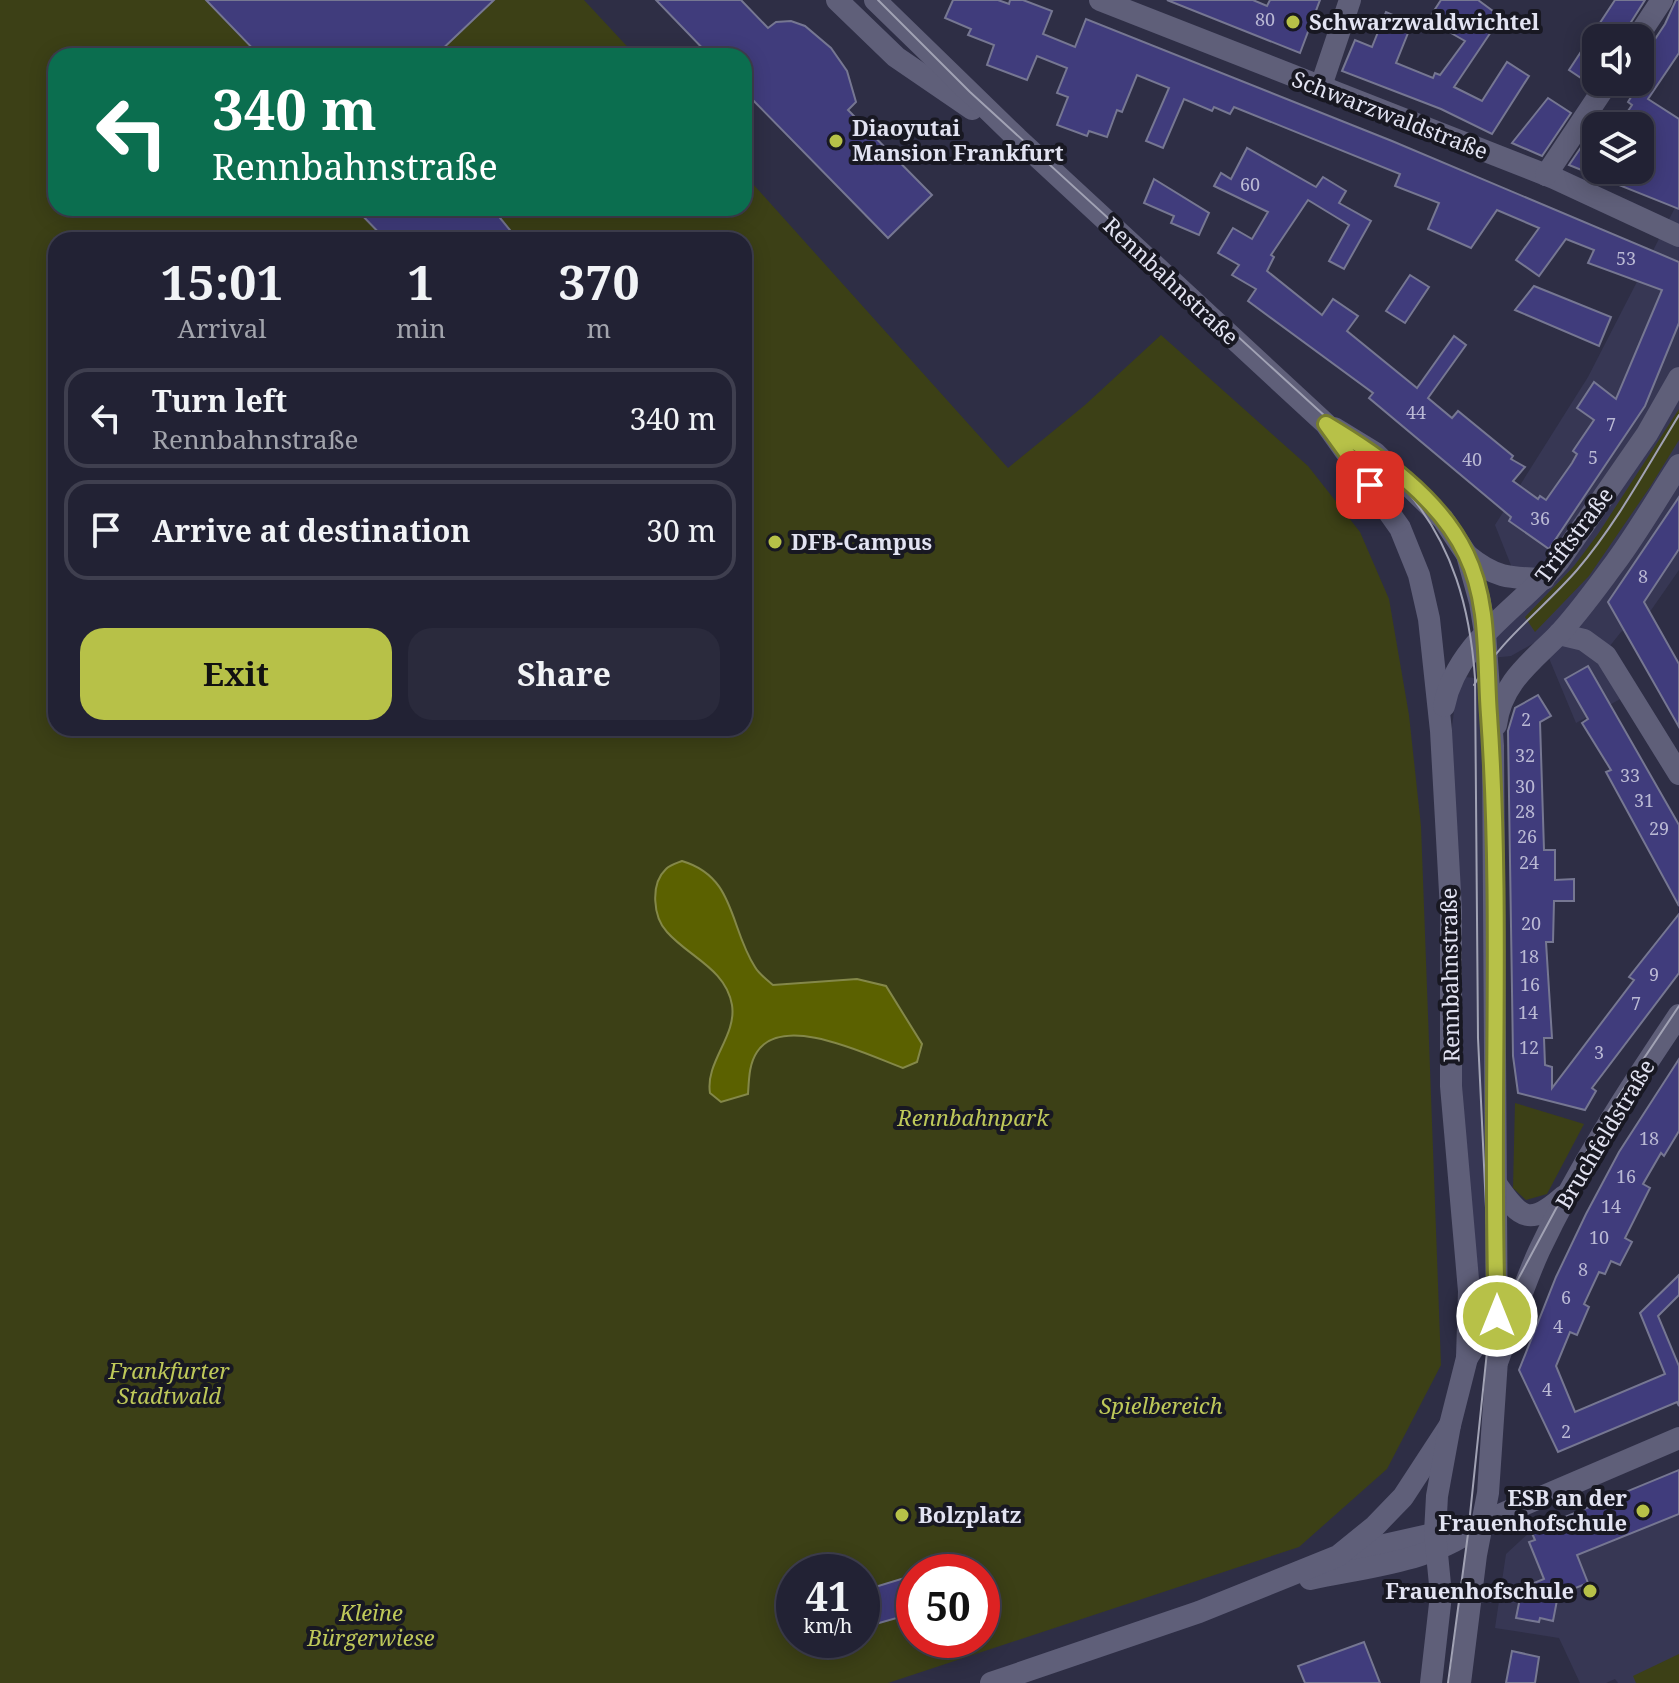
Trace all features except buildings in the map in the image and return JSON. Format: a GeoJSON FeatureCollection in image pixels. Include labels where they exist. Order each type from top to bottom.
{"type":"FeatureCollection","features":[{"type":"Feature","properties":{"kind":"main road","name":"Rennbahnstraße"},"geometry":{"type":"LineString","coordinates":[[837,0],[904,63],[1017,138]]}},
{"type":"Feature","properties":{"kind":"main road","name":"Rennbahnstraße"},"geometry":{"type":"LineString","coordinates":[[875,0],[1017,138],[1326,424],[1400,528],[1419,575],[1429,619],[1441,723],[1451,910],[1451,1086],[1469,1291],[1467,1358],[1437,1496],[1436,1542],[1441,1595],[1431,1683]]}},
{"type":"Feature","properties":{"kind":"main road","name":"Schwarzwaldstraße"},"geometry":{"type":"LineString","coordinates":[[1100,0],[1320,89],[1546,175],[1679,236]]}},
{"type":"Feature","properties":{"kind":"main road"},"geometry":{"type":"LineString","coordinates":[[1320,89],[1350,0]]}},
{"type":"Feature","properties":{"kind":"main road"},"geometry":{"type":"LineString","coordinates":[[1646,24],[1662,0]]}},
{"type":"Feature","properties":{"kind":"main road"},"geometry":{"type":"LineString","coordinates":[[1546,175],[1599,96]]}},
{"type":"Feature","properties":{"kind":"main road","name":"Triftstraße"},"geometry":{"type":"LineString","coordinates":[[1441,723],[1448,686],[1460,661],[1485,633],[1544,579],[1647,434],[1679,378]]}},
{"type":"Feature","properties":{"kind":"main road","name":"Rennbahnstraße"},"geometry":{"type":"LineString","coordinates":[[1326,424],[1375,453],[1443,519],[1467,555],[1485,633],[1493,746],[1497,1360],[1483,1522],[1460,1683]]}},
{"type":"Feature","properties":{"kind":"main road","name":"Triftstraße"},"geometry":{"type":"LineString","coordinates":[[1493,746],[1498,707],[1531,658],[1559,634],[1616,561],[1679,465]]}},
{"type":"Feature","properties":{"kind":"main road"},"geometry":{"type":"LineString","coordinates":[[1467,555],[1487,571],[1509,578],[1544,579]]}},
{"type":"Feature","properties":{"kind":"main road"},"geometry":{"type":"LineString","coordinates":[[1429,619],[1448,655],[1460,661],[1488,670],[1513,666],[1531,658]]}},
{"type":"Feature","properties":{"kind":"main road"},"geometry":{"type":"LineString","coordinates":[[1559,634],[1584,640],[1606,656],[1679,774]]}},
{"type":"Feature","properties":{"kind":"main road","name":"Bruchfeldstraße"},"geometry":{"type":"LineString","coordinates":[[1497,1360],[1537,1256],[1568,1193],[1610,1117],[1679,1015]]}},
{"type":"Feature","properties":{"kind":"main road"},"geometry":{"type":"LineString","coordinates":[[1497,1185],[1513,1209],[1526,1217],[1538,1216],[1568,1193]]}},
{"type":"Feature","properties":{"kind":"main road","name":"Bruchfeldstraße"},"geometry":{"type":"LineString","coordinates":[[1467,1358],[1497,1310],[1537,1256]]}},
{"type":"Feature","properties":{"kind":"main road"},"geometry":{"type":"LineString","coordinates":[[1338,1556],[1375,1526],[1403,1497],[1450,1425]]}},
{"type":"Feature","properties":{"kind":"main road"},"geometry":{"type":"LineString","coordinates":[[1261,1589],[1436,1542],[1679,1438]]}},
{"type":"Feature","properties":{"kind":"main road"},"geometry":{"type":"LineString","coordinates":[[991,1683],[1261,1589],[1338,1556],[1436,1542]]}},
{"type":"Feature","properties":{"kind":"shaded area"},"geometry":{"type":"Polygon","coordinates":[[[1679,200],[1679,570],[1647,616],[1621,632],[1601,657],[1624,697],[1576,723],[1541,639],[1511,656],[1491,658],[1491,640],[1528,608],[1495,525],[1588,377],[1679,200]]]}},
{"type":"Feature","properties":{"kind":"shaded area"},"geometry":{"type":"Polygon","coordinates":[[[1465,677],[1485,679],[1494,1292],[1479,1317],[1463,1136],[1459,918],[1451,735],[1456,695],[1465,677]]]}},
{"type":"Feature","properties":{"kind":"shaded area"},"geometry":{"type":"Polygon","coordinates":[[[682,861],[700,869],[722,891],[747,952],[757,970],[773,985],[857,979],[886,986],[922,1044],[917,1062],[903,1068],[827,1040],[786,1036],[769,1041],[757,1052],[751,1067],[748,1094],[721,1102],[710,1093],[712,1071],[730,1027],[732,1005],[715,973],[676,941],[659,918],[655,900],[657,883],[666,869],[682,861]]]}},
{"type":"Feature","properties":{"kind":"shaded area","name":"Frauenhofschule"},"geometry":{"type":"Polygon","coordinates":[[[1679,1470],[1679,1683],[1618,1683],[1615,1679],[1606,1683],[1580,1683],[1559,1638],[1495,1628],[1506,1554],[1531,1531],[1679,1470]]]}},
{"type":"Feature","properties":{"kind":"green space","name":"Rennbahnpark"},"geometry":{"type":"Polygon","coordinates":[[[0,0],[584,0],[629,48],[48,48],[48,216],[752,216],[752,183],[1008,468],[1085,405],[1161,335],[1308,466],[1360,532],[1389,599],[1409,715],[1421,826],[1441,1365],[1387,1469],[1299,1547],[1000,1646],[1000,1554],[896,1554],[896,1658],[964,1658],[888,1683],[0,1683],[0,0]]]}},
{"type":"Feature","properties":{"kind":"green space"},"geometry":{"type":"Polygon","coordinates":[[[1679,409],[1679,440],[1650,487],[1589,576],[1535,632],[1525,617],[1574,566],[1598,534],[1679,409]]]}},
{"type":"Feature","properties":{"kind":"green space"},"geometry":{"type":"Polygon","coordinates":[[[1515,1103],[1584,1124],[1547,1194],[1526,1200],[1513,1188],[1515,1103]]]}},
{"type":"Feature","properties":{"kind":"green space"},"geometry":{"type":"Polygon","coordinates":[[[1679,1654],[1679,1683],[1636,1683],[1633,1676],[1679,1654]]]}},
{"type":"Feature","properties":{"kind":"tram line"},"geometry":{"type":"LineString","coordinates":[[878,0],[970,92],[1407,491],[1436,534],[1456,579],[1469,627],[1475,678],[1478,1038],[1491,1313],[1468,1534],[1448,1683]]}},
{"type":"Feature","properties":{"kind":"tram line"},"geometry":{"type":"LineString","coordinates":[[1474,685],[1496,654],[1592,552],[1679,415]]}},
{"type":"Feature","properties":{"kind":"tram line"},"geometry":{"type":"LineString","coordinates":[[1494,1324],[1608,1112],[1679,1006]]}},
{"type":"Feature","properties":{"kind":"place","name":"Schwarzwaldwichtel"},"geometry":{"type":"Point","coordinates":[1293,22]}},
{"type":"Feature","properties":{"kind":"place","name":"Diaoyutai Mansion Frankfurt"},"geometry":{"type":"Point","coordinates":[836,141]}},
{"type":"Feature","properties":{"kind":"place","name":"DFB-Campus"},"geometry":{"type":"Point","coordinates":[775,542]}},
{"type":"Feature","properties":{"kind":"place","name":"ESB an der Frauenhofschule"},"geometry":{"type":"Point","coordinates":[1643,1511]}},
{"type":"Feature","properties":{"kind":"place","name":"Bolzplatz"},"geometry":{"type":"Point","coordinates":[902,1515]}},
{"type":"Feature","properties":{"kind":"place","name":"Frauenhofschule"},"geometry":{"type":"Point","coordinates":[1590,1591]}},
{"type":"Feature","properties":{"kind":"route"},"geometry":{"type":"LineString","coordinates":[[1370,485],[1326,424],[1375,453],[1443,519],[1467,555],[1485,633],[1493,746],[1497,1316]]}},
{"type":"Feature","properties":{"kind":"park label","name":"Frankfurter Stadtwald"},"geometry":{"type":"Point","coordinates":[169,1384]}},
{"type":"Feature","properties":{"kind":"park label","name":"Spielbereich"},"geometry":{"type":"Point","coordinates":[1161,1406]}},
{"type":"Feature","properties":{"kind":"park label","name":"Kleine Bürgerwiese"},"geometry":{"type":"Point","coordinates":[371,1626]}}]}
